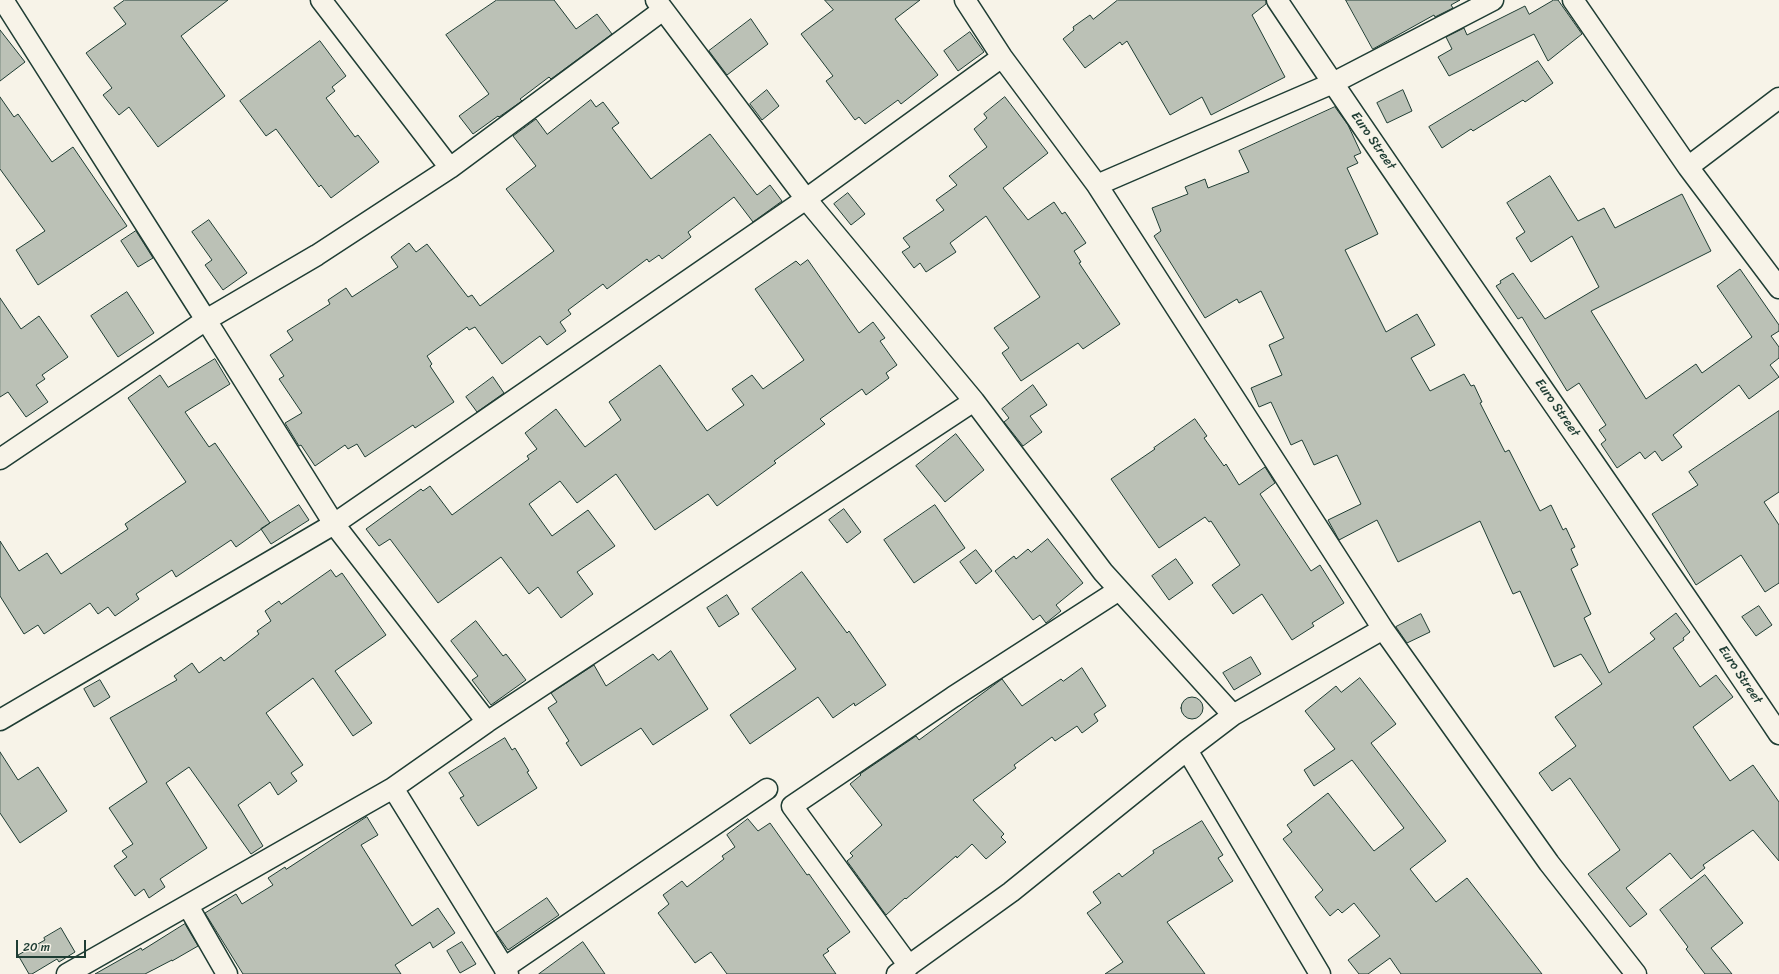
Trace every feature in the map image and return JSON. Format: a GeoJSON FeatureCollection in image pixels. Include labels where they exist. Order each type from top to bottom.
{"type":"FeatureCollection","features":[{"type":"Feature","properties":{"kind":"street"},"geometry":{"type":"LineString","coordinates":[[3,0],[334,524],[487,722]]}},
{"type":"Feature","properties":{"kind":"street"},"geometry":{"type":"LineString","coordinates":[[321,0],[450,168]]}},
{"type":"Feature","properties":{"kind":"street"},"geometry":{"type":"LineString","coordinates":[[965,0],[1002,57],[1097,185],[1383,629],[1550,863],[1636,974]]}},
{"type":"Feature","properties":{"kind":"street","name":"Euro Street"},"geometry":{"type":"LineString","coordinates":[[1277,0],[1671,573],[1779,734]]}},
{"type":"Feature","properties":{"kind":"street"},"geometry":{"type":"LineString","coordinates":[[1097,185],[1333,83],[1493,0]]}},
{"type":"Feature","properties":{"kind":"street"},"geometry":{"type":"LineString","coordinates":[[1573,0],[1688,167],[1779,288]]}},
{"type":"Feature","properties":{"kind":"street"},"geometry":{"type":"LineString","coordinates":[[0,460],[206,320],[317,255],[450,168],[660,5],[806,199],[974,401],[1103,572],[1233,715]]}},
{"type":"Feature","properties":{"kind":"street"},"geometry":{"type":"LineString","coordinates":[[0,720],[334,524],[806,199],[1002,57]]}},
{"type":"Feature","properties":{"kind":"street"},"geometry":{"type":"LineString","coordinates":[[1688,167],[1779,98]]}},
{"type":"Feature","properties":{"kind":"street"},"geometry":{"type":"LineString","coordinates":[[67,974],[393,788],[487,722],[974,401]]}},
{"type":"Feature","properties":{"kind":"street"},"geometry":{"type":"LineString","coordinates":[[1119,590],[953,697],[792,806],[903,970],[1010,892],[1233,715],[1383,629]]}},
{"type":"Feature","properties":{"kind":"street"},"geometry":{"type":"LineString","coordinates":[[1187,750],[1320,974]]}},
{"type":"Feature","properties":{"kind":"street"},"geometry":{"type":"LineString","coordinates":[[393,788],[506,971],[767,789]]}},
{"type":"Feature","properties":{"kind":"street"},"geometry":{"type":"LineString","coordinates":[[188,906],[227,974]]}},
{"type":"Feature","properties":{"kind":"building"},"geometry":{"type":"Polygon","coordinates":[[[125,0],[228,0],[181,36],[225,96],[158,147],[129,107],[119,115],[103,95],[112,88],[86,53],[126,24],[114,8],[125,0]]]}},
{"type":"Feature","properties":{"kind":"building"},"geometry":{"type":"Polygon","coordinates":[[[497,0],[554,0],[576,29],[597,14],[612,34],[551,79],[549,77],[520,99],[522,101],[473,134],[459,116],[489,94],[446,35],[497,0]]]}},
{"type":"Feature","properties":{"kind":"building"},"geometry":{"type":"Polygon","coordinates":[[[825,0],[920,0],[895,19],[938,75],[901,104],[898,100],[865,124],[859,117],[855,120],[826,81],[833,76],[801,34],[833,10],[825,0]]]}},
{"type":"Feature","properties":{"kind":"building"},"geometry":{"type":"Polygon","coordinates":[[[1118,0],[1266,0],[1266,4],[1252,15],[1285,77],[1211,115],[1202,97],[1170,115],[1127,41],[1122,45],[1120,42],[1085,68],[1063,39],[1074,30],[1073,27],[1090,15],[1093,19],[1118,0]]]}},
{"type":"Feature","properties":{"kind":"building"},"geometry":{"type":"Polygon","coordinates":[[[1346,0],[1460,0],[1451,5],[1453,8],[1435,17],[1434,15],[1373,49],[1346,0]]]}},
{"type":"Feature","properties":{"kind":"building"},"geometry":{"type":"Polygon","coordinates":[[[1554,0],[1558,0],[1582,34],[1548,61],[1534,34],[1449,76],[1438,57],[1452,49],[1446,37],[1464,28],[1467,35],[1525,6],[1529,14],[1554,0]]]}},
{"type":"Feature","properties":{"kind":"building"},"geometry":{"type":"Polygon","coordinates":[[[751,19],[768,44],[727,75],[709,51],[751,19]]]}},
{"type":"Feature","properties":{"kind":"building"},"geometry":{"type":"Polygon","coordinates":[[[0,30],[25,62],[0,81],[0,30]]]}},
{"type":"Feature","properties":{"kind":"building"},"geometry":{"type":"Polygon","coordinates":[[[970,32],[984,52],[958,71],[944,51],[970,32]]]}},
{"type":"Feature","properties":{"kind":"building"},"geometry":{"type":"Polygon","coordinates":[[[320,41],[346,76],[332,87],[335,91],[326,98],[355,137],[358,135],[379,162],[331,198],[321,185],[319,187],[276,129],[266,136],[240,101],[320,41]]]}},
{"type":"Feature","properties":{"kind":"building"},"geometry":{"type":"Polygon","coordinates":[[[1538,61],[1553,83],[1525,102],[1523,100],[1473,131],[1471,129],[1442,148],[1429,127],[1538,61]]]}},
{"type":"Feature","properties":{"kind":"building"},"geometry":{"type":"Polygon","coordinates":[[[767,90],[779,106],[762,120],[750,104],[767,90]]]}},
{"type":"Feature","properties":{"kind":"building"},"geometry":{"type":"Polygon","coordinates":[[[1403,90],[1412,111],[1387,123],[1377,103],[1403,90]]]}},
{"type":"Feature","properties":{"kind":"building"},"geometry":{"type":"Polygon","coordinates":[[[0,97],[14,117],[18,114],[52,162],[73,147],[127,226],[38,285],[16,250],[45,231],[0,169],[0,97]]]}},
{"type":"Feature","properties":{"kind":"building"},"geometry":{"type":"Polygon","coordinates":[[[1005,97],[1048,153],[1003,188],[1028,220],[1054,202],[1062,214],[1065,212],[1086,243],[1074,251],[1081,262],[1079,263],[1120,324],[1083,349],[1078,343],[1021,381],[1002,353],[1009,348],[994,328],[1040,297],[986,216],[950,243],[956,252],[926,272],[920,263],[914,268],[902,252],[910,247],[903,238],[944,210],[936,200],[957,185],[949,176],[987,147],[974,129],[987,118],[984,114],[1005,97]]]}},
{"type":"Feature","properties":{"kind":"building"},"geometry":{"type":"Polygon","coordinates":[[[591,100],[596,107],[603,102],[619,123],[612,128],[651,179],[710,134],[757,195],[770,185],[782,201],[753,222],[734,197],[688,232],[691,237],[662,259],[659,255],[649,262],[647,259],[607,289],[603,284],[568,310],[571,314],[560,322],[566,331],[547,345],[540,336],[502,364],[475,327],[469,330],[467,327],[427,356],[432,364],[430,366],[454,402],[415,428],[413,425],[365,457],[357,444],[348,449],[345,445],[315,466],[301,445],[299,446],[285,423],[302,413],[279,379],[284,376],[270,355],[293,340],[287,331],[330,304],[328,300],[346,288],[352,297],[398,267],[391,257],[409,243],[416,252],[427,244],[468,297],[472,295],[480,306],[554,251],[506,189],[536,166],[513,136],[536,119],[547,134],[591,100]]]}},
{"type":"Feature","properties":{"kind":"building"},"geometry":{"type":"Polygon","coordinates":[[[1335,107],[1348,125],[1361,153],[1354,156],[1358,163],[1347,168],[1378,234],[1345,250],[1386,332],[1417,314],[1435,345],[1411,358],[1430,391],[1464,374],[1471,386],[1474,385],[1482,402],[1480,403],[1505,452],[1509,450],[1540,511],[1551,505],[1563,530],[1566,528],[1575,547],[1571,549],[1578,565],[1571,569],[1591,614],[1584,618],[1609,673],[1655,639],[1650,633],[1676,613],[1690,632],[1683,638],[1684,640],[1673,648],[1700,687],[1716,675],[1733,697],[1693,727],[1730,781],[1753,765],[1779,802],[1779,861],[1753,830],[1703,865],[1705,868],[1691,879],[1670,853],[1626,888],[1647,914],[1630,927],[1588,874],[1620,850],[1570,778],[1552,791],[1539,773],[1576,746],[1555,717],[1602,684],[1581,654],[1554,667],[1520,591],[1513,594],[1480,521],[1398,562],[1377,520],[1339,540],[1328,520],[1361,504],[1337,455],[1314,465],[1302,440],[1291,445],[1271,402],[1259,407],[1251,388],[1282,375],[1269,345],[1284,338],[1261,291],[1239,303],[1237,299],[1205,318],[1154,236],[1161,231],[1152,208],[1188,194],[1185,187],[1205,179],[1208,188],[1249,172],[1239,151],[1335,107]]]}},
{"type":"Feature","properties":{"kind":"building"},"geometry":{"type":"Polygon","coordinates":[[[1550,176],[1578,221],[1604,208],[1615,228],[1682,194],[1711,251],[1591,311],[1646,399],[1696,364],[1702,373],[1752,337],[1717,286],[1740,269],[1779,325],[1779,331],[1771,336],[1779,347],[1779,358],[1770,365],[1779,377],[1749,399],[1739,385],[1673,435],[1682,447],[1662,461],[1655,451],[1645,459],[1640,452],[1617,468],[1601,444],[1606,440],[1599,430],[1606,425],[1579,383],[1567,391],[1522,317],[1518,319],[1496,286],[1501,283],[1500,281],[1513,273],[1545,319],[1599,287],[1572,236],[1531,262],[1516,238],[1525,232],[1507,203],[1550,176]]]}},
{"type":"Feature","properties":{"kind":"building"},"geometry":{"type":"Polygon","coordinates":[[[848,193],[865,214],[851,225],[834,204],[848,193]]]}},
{"type":"Feature","properties":{"kind":"building"},"geometry":{"type":"Polygon","coordinates":[[[209,220],[247,273],[223,290],[205,265],[212,260],[192,232],[209,220]]]}},
{"type":"Feature","properties":{"kind":"building"},"geometry":{"type":"Polygon","coordinates":[[[136,231],[153,258],[138,267],[121,241],[136,231]]]}},
{"type":"Feature","properties":{"kind":"building"},"geometry":{"type":"Polygon","coordinates":[[[808,260],[859,333],[873,322],[885,338],[880,341],[897,365],[886,373],[889,378],[866,395],[862,389],[820,419],[825,424],[774,461],[776,463],[717,506],[708,494],[655,530],[616,474],[577,503],[560,481],[529,504],[552,536],[588,510],[615,546],[577,572],[593,594],[561,618],[538,587],[529,594],[501,557],[438,603],[390,539],[379,546],[366,529],[421,489],[423,491],[430,486],[452,515],[529,459],[527,456],[537,449],[525,433],[556,409],[585,447],[621,420],[609,402],[660,365],[707,431],[744,405],[732,389],[752,375],[763,389],[804,360],[755,289],[796,261],[800,265],[808,260]]]}},
{"type":"Feature","properties":{"kind":"building"},"geometry":{"type":"Polygon","coordinates":[[[127,292],[154,333],[118,357],[91,316],[127,292]]]}},
{"type":"Feature","properties":{"kind":"building"},"geometry":{"type":"Polygon","coordinates":[[[0,298],[21,329],[39,316],[68,357],[42,375],[45,379],[36,385],[48,402],[26,417],[8,392],[0,397],[0,298]]]}},
{"type":"Feature","properties":{"kind":"building"},"geometry":{"type":"Polygon","coordinates":[[[215,359],[230,384],[185,412],[209,447],[215,443],[270,523],[236,547],[231,540],[176,577],[172,570],[136,594],[139,599],[115,616],[108,607],[98,614],[90,603],[44,634],[38,625],[24,634],[0,596],[0,541],[19,571],[47,553],[61,574],[128,529],[125,524],[186,482],[128,398],[160,375],[168,387],[215,359]]]}},
{"type":"Feature","properties":{"kind":"building"},"geometry":{"type":"Polygon","coordinates":[[[493,377],[504,393],[477,412],[466,397],[493,377]]]}},
{"type":"Feature","properties":{"kind":"building"},"geometry":{"type":"Polygon","coordinates":[[[1033,385],[1047,405],[1030,416],[1042,432],[1023,446],[1004,422],[1009,418],[1002,409],[1033,385]]]}},
{"type":"Feature","properties":{"kind":"building"},"geometry":{"type":"Polygon","coordinates":[[[1779,411],[1779,492],[1764,502],[1779,525],[1779,583],[1765,592],[1741,555],[1696,585],[1652,514],[1698,485],[1689,472],[1779,411]]]}},
{"type":"Feature","properties":{"kind":"building"},"geometry":{"type":"Polygon","coordinates":[[[1195,419],[1207,436],[1204,438],[1224,466],[1226,464],[1239,485],[1265,467],[1275,483],[1260,494],[1311,571],[1320,565],[1344,603],[1312,623],[1314,626],[1292,640],[1262,594],[1233,614],[1212,585],[1240,565],[1211,521],[1209,522],[1205,517],[1159,548],[1111,479],[1195,419]]]}},
{"type":"Feature","properties":{"kind":"building"},"geometry":{"type":"Polygon","coordinates":[[[956,434],[984,470],[945,502],[916,466],[956,434]]]}},
{"type":"Feature","properties":{"kind":"building"},"geometry":{"type":"Polygon","coordinates":[[[299,505],[309,520],[271,544],[261,529],[299,505]]]}},
{"type":"Feature","properties":{"kind":"building"},"geometry":{"type":"Polygon","coordinates":[[[935,505],[965,548],[914,583],[884,540],[935,505]]]}},
{"type":"Feature","properties":{"kind":"building"},"geometry":{"type":"Polygon","coordinates":[[[844,509],[861,532],[847,543],[829,520],[844,509]]]}},
{"type":"Feature","properties":{"kind":"building"},"geometry":{"type":"Polygon","coordinates":[[[1048,539],[1083,583],[1056,605],[1061,611],[1046,623],[1040,615],[1033,620],[995,571],[1014,556],[1016,559],[1028,549],[1031,552],[1048,539]]]}},
{"type":"Feature","properties":{"kind":"building"},"geometry":{"type":"Polygon","coordinates":[[[976,550],[992,571],[976,584],[960,562],[976,550]]]}},
{"type":"Feature","properties":{"kind":"building"},"geometry":{"type":"Polygon","coordinates":[[[1176,559],[1193,583],[1169,600],[1152,576],[1176,559]]]}},
{"type":"Feature","properties":{"kind":"building"},"geometry":{"type":"Polygon","coordinates":[[[331,570],[336,577],[342,573],[386,635],[335,671],[372,723],[353,736],[313,678],[266,713],[303,765],[291,773],[297,781],[278,795],[270,782],[238,805],[263,846],[251,854],[189,767],[166,783],[207,848],[160,879],[165,887],[149,898],[144,889],[135,896],[114,866],[127,857],[122,851],[133,844],[109,808],[147,782],[110,718],[177,680],[174,676],[192,663],[199,673],[221,657],[224,661],[259,634],[257,631],[271,621],[265,611],[279,601],[281,604],[331,570]]]}},
{"type":"Feature","properties":{"kind":"building"},"geometry":{"type":"Polygon","coordinates":[[[802,572],[847,633],[849,631],[886,685],[855,706],[854,703],[833,718],[818,697],[750,744],[730,715],[796,669],[752,609],[802,572]]]}},
{"type":"Feature","properties":{"kind":"building"},"geometry":{"type":"Polygon","coordinates":[[[727,595],[739,614],[719,627],[707,608],[727,595]]]}},
{"type":"Feature","properties":{"kind":"building"},"geometry":{"type":"Polygon","coordinates":[[[1759,606],[1772,625],[1756,636],[1742,617],[1759,606]]]}},
{"type":"Feature","properties":{"kind":"building"},"geometry":{"type":"Polygon","coordinates":[[[1421,614],[1430,632],[1407,643],[1396,627],[1421,614]]]}},
{"type":"Feature","properties":{"kind":"building"},"geometry":{"type":"Polygon","coordinates":[[[476,621],[503,656],[506,654],[526,680],[491,705],[472,680],[478,676],[451,641],[476,621]]]}},
{"type":"Feature","properties":{"kind":"building"},"geometry":{"type":"Polygon","coordinates":[[[671,651],[708,709],[653,745],[641,728],[581,766],[566,743],[569,741],[548,708],[557,702],[551,693],[594,665],[606,686],[653,654],[658,660],[671,651]]]}},
{"type":"Feature","properties":{"kind":"building"},"geometry":{"type":"Polygon","coordinates":[[[1251,657],[1261,674],[1234,690],[1223,673],[1251,657]]]}},
{"type":"Feature","properties":{"kind":"building"},"geometry":{"type":"Polygon","coordinates":[[[1082,668],[1106,706],[1094,714],[1098,721],[1082,733],[1077,726],[1055,741],[1052,737],[1014,765],[1016,768],[973,800],[1004,834],[1001,837],[1006,842],[986,859],[972,844],[957,858],[956,856],[886,915],[847,861],[853,856],[850,853],[882,825],[850,784],[861,775],[860,774],[916,736],[919,740],[1002,679],[1022,706],[1061,679],[1063,681],[1082,668]]]}},
{"type":"Feature","properties":{"kind":"building"},"geometry":{"type":"Polygon","coordinates":[[[1360,678],[1396,724],[1371,743],[1446,841],[1410,869],[1436,902],[1467,878],[1542,974],[1401,974],[1390,958],[1368,974],[1359,974],[1348,960],[1380,936],[1354,903],[1342,913],[1338,909],[1330,916],[1315,897],[1323,890],[1283,839],[1292,832],[1287,825],[1328,793],[1374,851],[1404,828],[1352,760],[1314,786],[1304,770],[1335,749],[1305,711],[1336,686],[1341,692],[1360,678]]]}},
{"type":"Feature","properties":{"kind":"building"},"geometry":{"type":"Polygon","coordinates":[[[100,680],[110,697],[94,707],[84,689],[100,680]]]}},
{"type":"Feature","properties":{"kind":"building"},"geometry":{"type":"Polygon","coordinates":[[[1192,697],[1200,700],[1203,708],[1200,716],[1192,719],[1184,716],[1181,708],[1184,700],[1192,697]]]}},
{"type":"Feature","properties":{"kind":"building"},"geometry":{"type":"Polygon","coordinates":[[[505,738],[512,750],[515,748],[537,788],[478,826],[460,798],[464,796],[449,773],[505,738]]]}},
{"type":"Feature","properties":{"kind":"building"},"geometry":{"type":"Polygon","coordinates":[[[0,752],[18,780],[38,767],[67,811],[20,843],[0,813],[0,752]]]}},
{"type":"Feature","properties":{"kind":"building"},"geometry":{"type":"Polygon","coordinates":[[[367,817],[378,835],[361,845],[412,926],[438,908],[455,933],[433,948],[430,942],[395,965],[401,974],[243,974],[205,913],[236,894],[242,904],[273,885],[268,878],[285,867],[286,869],[367,817]]]}},
{"type":"Feature","properties":{"kind":"building"},"geometry":{"type":"Polygon","coordinates":[[[748,819],[758,831],[770,823],[807,875],[809,874],[850,932],[827,949],[829,951],[823,955],[836,974],[727,974],[711,952],[695,963],[658,913],[669,904],[663,895],[682,881],[687,887],[724,859],[722,856],[735,847],[727,835],[748,819]]]}},
{"type":"Feature","properties":{"kind":"building"},"geometry":{"type":"Polygon","coordinates":[[[1202,821],[1223,855],[1218,858],[1233,881],[1167,922],[1205,974],[1105,974],[1123,962],[1087,913],[1101,903],[1093,892],[1119,873],[1122,877],[1154,853],[1153,851],[1202,821]]]}},
{"type":"Feature","properties":{"kind":"building"},"geometry":{"type":"Polygon","coordinates":[[[1705,875],[1743,923],[1711,948],[1732,974],[1705,974],[1686,949],[1688,947],[1660,910],[1705,875]]]}},
{"type":"Feature","properties":{"kind":"building"},"geometry":{"type":"Polygon","coordinates":[[[547,898],[559,915],[508,950],[496,933],[547,898]]]}},
{"type":"Feature","properties":{"kind":"building"},"geometry":{"type":"Polygon","coordinates":[[[185,924],[198,946],[172,961],[145,974],[95,974],[141,948],[142,950],[185,924]]]}},
{"type":"Feature","properties":{"kind":"building"},"geometry":{"type":"Polygon","coordinates":[[[61,928],[75,952],[59,962],[57,959],[32,974],[29,974],[18,955],[45,940],[44,938],[61,928]]]}},
{"type":"Feature","properties":{"kind":"building"},"geometry":{"type":"Polygon","coordinates":[[[462,942],[476,964],[460,973],[447,951],[462,942]]]}},
{"type":"Feature","properties":{"kind":"building"},"geometry":{"type":"Polygon","coordinates":[[[583,942],[605,974],[539,974],[583,942]]]}}]}
